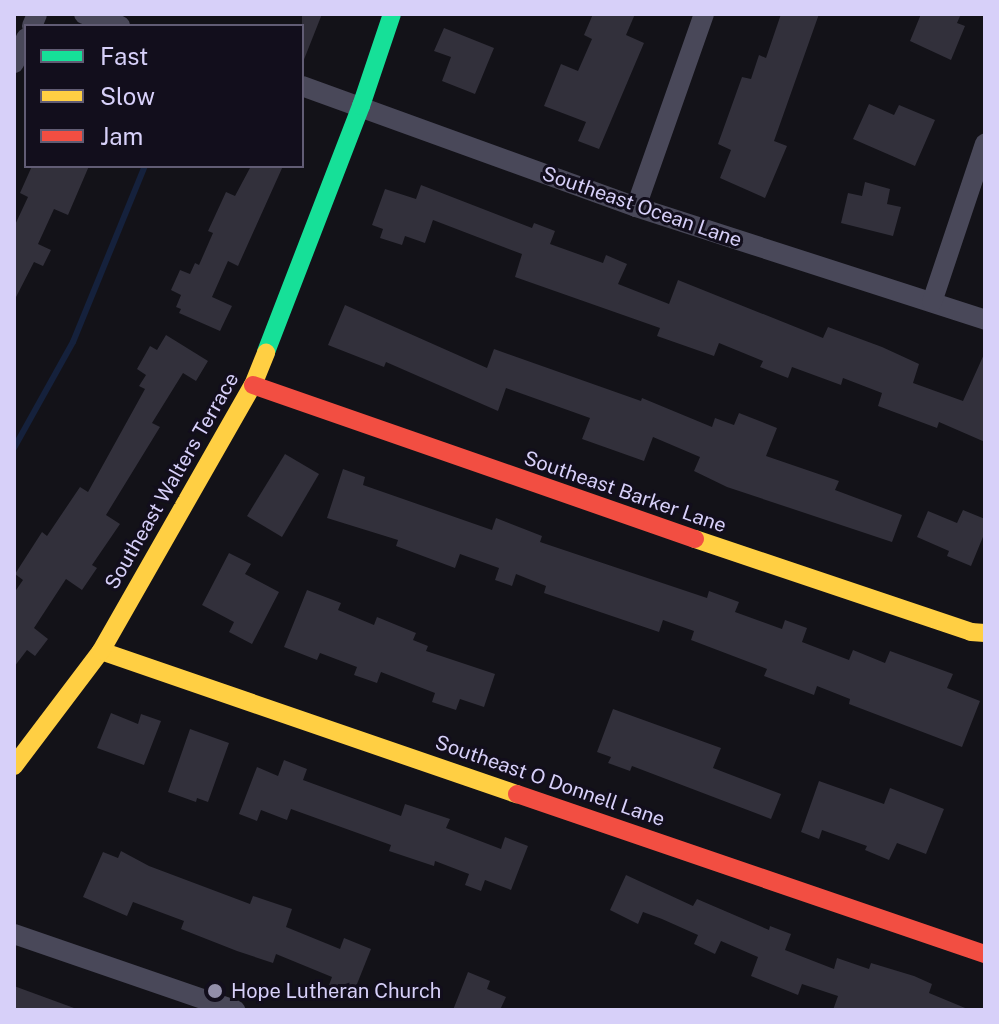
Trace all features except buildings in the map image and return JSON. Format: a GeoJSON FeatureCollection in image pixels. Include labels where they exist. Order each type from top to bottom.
{"type":"FeatureCollection","features":[{"type":"Feature","properties":{"kind":"street"},"geometry":{"type":"LineString","coordinates":[[84,14],[114,24]]}},
{"type":"Feature","properties":{"kind":"street","name":"Southeast Walters Terrace"},"geometry":{"type":"LineString","coordinates":[[14,766],[101,651],[253,385],[361,106],[392,14]]}},
{"type":"Feature","properties":{"kind":"street"},"geometry":{"type":"LineString","coordinates":[[636,207],[704,14]]}},
{"type":"Feature","properties":{"kind":"street"},"geometry":{"type":"LineString","coordinates":[[14,63],[24,42]]}},
{"type":"Feature","properties":{"kind":"street","name":"Southeast Ocean Lane"},"geometry":{"type":"LineString","coordinates":[[304,87],[636,207],[985,320]]}},
{"type":"Feature","properties":{"kind":"street"},"geometry":{"type":"LineString","coordinates":[[932,302],[985,144]]}},
{"type":"Feature","properties":{"kind":"street","name":"Southeast Barker Lane"},"geometry":{"type":"LineString","coordinates":[[253,385],[553,492],[971,632],[985,633]]}},
{"type":"Feature","properties":{"kind":"street","name":"Southeast O Donnell Lane"},"geometry":{"type":"LineString","coordinates":[[101,651],[985,954]]}},
{"type":"Feature","properties":{"kind":"street"},"geometry":{"type":"LineString","coordinates":[[14,934],[235,1010]]}},
{"type":"Feature","properties":{"kind":"waterway"},"geometry":{"type":"LineString","coordinates":[[14,448],[73,342],[144,168]]}},
{"type":"Feature","properties":{"kind":"traffic: fast"},"geometry":{"type":"LineString","coordinates":[[266,352],[361,106],[392,14]]}},
{"type":"Feature","properties":{"kind":"traffic: slow"},"geometry":{"type":"LineString","coordinates":[[14,766],[101,651],[253,385],[266,352]]}},
{"type":"Feature","properties":{"kind":"traffic: slow"},"geometry":{"type":"LineString","coordinates":[[695,539],[971,632],[985,633]]}},
{"type":"Feature","properties":{"kind":"traffic: slow"},"geometry":{"type":"LineString","coordinates":[[101,651],[517,794]]}},
{"type":"Feature","properties":{"kind":"traffic: jam"},"geometry":{"type":"LineString","coordinates":[[253,385],[695,539]]}},
{"type":"Feature","properties":{"kind":"traffic: jam"},"geometry":{"type":"LineString","coordinates":[[517,794],[985,954]]}},
{"type":"Feature","properties":{"kind":"place","name":"Hope Lutheran Church"},"geometry":{"type":"Point","coordinates":[215,991]}}]}
